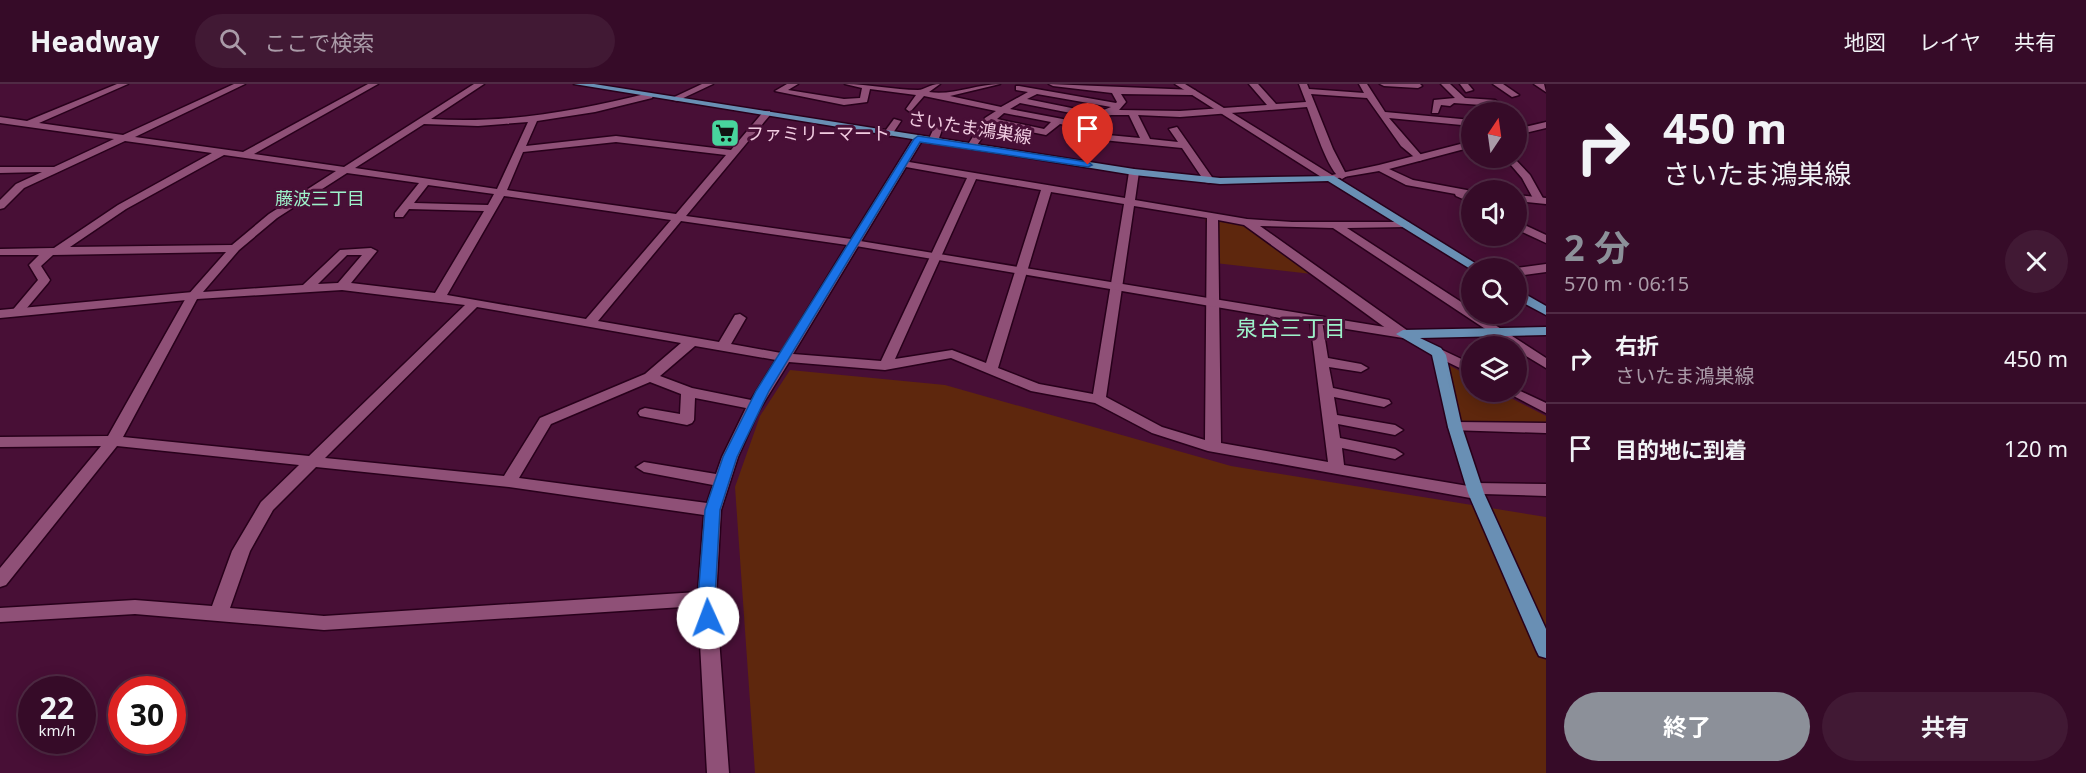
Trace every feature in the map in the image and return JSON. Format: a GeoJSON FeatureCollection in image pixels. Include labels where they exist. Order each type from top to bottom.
{"type":"FeatureCollection","features":[{"type":"Feature","properties":{"kind":"main road","name":"さいたま鴻巣線"},"geometry":{"type":"LineString","coordinates":[[578,84],[1134,172],[1209,180],[1330,178]]}},
{"type":"Feature","properties":{"kind":"main road"},"geometry":{"type":"LineString","coordinates":[[1330,178],[1461,258]]}},
{"type":"Feature","properties":{"kind":"main road"},"geometry":{"type":"LineString","coordinates":[[1527,300],[1546,311]]}},
{"type":"Feature","properties":{"kind":"main road"},"geometry":{"type":"LineString","coordinates":[[1402,334],[1546,331]]}},
{"type":"Feature","properties":{"kind":"main road"},"geometry":{"type":"LineString","coordinates":[[1402,334],[1436,351],[1439,355],[1455,427],[1475,490],[1546,650]]}},
{"type":"Feature","properties":{"kind":"street"},"geometry":{"type":"LineString","coordinates":[[28,124],[124,84]]}},
{"type":"Feature","properties":{"kind":"street"},"geometry":{"type":"LineString","coordinates":[[0,206],[20,186],[241,84]]}},
{"type":"Feature","properties":{"kind":"street"},"geometry":{"type":"LineString","coordinates":[[245,154],[374,84]]}},
{"type":"Feature","properties":{"kind":"street"},"geometry":{"type":"LineString","coordinates":[[0,580],[113,441],[194,296],[235,248],[273,216],[480,84]]}},
{"type":"Feature","properties":{"kind":"street"},"geometry":{"type":"LineString","coordinates":[[674,99],[705,84]]}},
{"type":"Feature","properties":{"kind":"street"},"geometry":{"type":"LineString","coordinates":[[794,84],[779,92],[844,102],[864,100],[867,86]]}},
{"type":"Feature","properties":{"kind":"street"},"geometry":{"type":"LineString","coordinates":[[849,84],[922,93],[1092,127],[1093,136],[1184,145]]}},
{"type":"Feature","properties":{"kind":"street"},"geometry":{"type":"LineString","coordinates":[[910,109],[922,93],[936,84]]}},
{"type":"Feature","properties":{"kind":"street"},"geometry":{"type":"LineString","coordinates":[[938,96],[996,84]]}},
{"type":"Feature","properties":{"kind":"street"},"geometry":{"type":"LineString","coordinates":[[972,146],[988,120],[1000,109],[1054,84],[1115,91],[1192,92]]}},
{"type":"Feature","properties":{"kind":"street"},"geometry":{"type":"LineString","coordinates":[[1179,84],[1330,178],[1380,168],[1461,147]]}},
{"type":"Feature","properties":{"kind":"street"},"geometry":{"type":"LineString","coordinates":[[1253,84],[1275,108]]}},
{"type":"Feature","properties":{"kind":"street"},"geometry":{"type":"LineString","coordinates":[[1363,84],[1369,96],[1409,151],[1419,158]]}},
{"type":"Feature","properties":{"kind":"street"},"geometry":{"type":"LineString","coordinates":[[1384,84],[1418,86]]}},
{"type":"Feature","properties":{"kind":"street"},"geometry":{"type":"LineString","coordinates":[[1445,84],[1463,101]]}},
{"type":"Feature","properties":{"kind":"street"},"geometry":{"type":"LineString","coordinates":[[1497,84],[1515,95]]}},
{"type":"Feature","properties":{"kind":"street"},"geometry":{"type":"LineString","coordinates":[[1538,84],[1546,89]]}},
{"type":"Feature","properties":{"kind":"street"},"geometry":{"type":"LineString","coordinates":[[1342,176],[1310,104],[1305,87],[1369,96]]}},
{"type":"Feature","properties":{"kind":"street"},"geometry":{"type":"LineString","coordinates":[[1019,88],[1132,112],[1180,114],[1225,112],[1310,104]]}},
{"type":"Feature","properties":{"kind":"street"},"geometry":{"type":"LineString","coordinates":[[988,120],[1046,132],[1063,122],[1114,109],[1122,102],[1115,91]]}},
{"type":"Feature","properties":{"kind":"street"},"geometry":{"type":"LineString","coordinates":[[422,121],[450,124],[534,118],[623,103],[649,96]]}},
{"type":"Feature","properties":{"kind":"street"},"geometry":{"type":"LineString","coordinates":[[1019,100],[1096,115]]}},
{"type":"Feature","properties":{"kind":"street"},"geometry":{"type":"LineString","coordinates":[[1436,111],[1437,102],[1469,102]]}},
{"type":"Feature","properties":{"kind":"street"},"geometry":{"type":"LineString","coordinates":[[1380,111],[1451,112]]}},
{"type":"Feature","properties":{"kind":"street"},"geometry":{"type":"LineString","coordinates":[[1380,111],[1461,122]]}},
{"type":"Feature","properties":{"kind":"street"},"geometry":{"type":"LineString","coordinates":[[1132,112],[1146,141]]}},
{"type":"Feature","properties":{"kind":"street"},"geometry":{"type":"LineString","coordinates":[[589,323],[767,113]]}},
{"type":"Feature","properties":{"kind":"street"},"geometry":{"type":"LineString","coordinates":[[439,297],[501,192],[534,118]]}},
{"type":"Feature","properties":{"kind":"street"},"geometry":{"type":"LineString","coordinates":[[0,120],[854,243],[1402,334]]}},
{"type":"Feature","properties":{"kind":"street"},"geometry":{"type":"LineString","coordinates":[[888,134],[897,121]]}},
{"type":"Feature","properties":{"kind":"street"},"geometry":{"type":"LineString","coordinates":[[933,141],[941,121]]}},
{"type":"Feature","properties":{"kind":"street"},"geometry":{"type":"LineString","coordinates":[[1527,129],[1545,127]]}},
{"type":"Feature","properties":{"kind":"street"},"geometry":{"type":"LineString","coordinates":[[1174,129],[1209,180]]}},
{"type":"Feature","properties":{"kind":"street"},"geometry":{"type":"LineString","coordinates":[[520,150],[616,139],[733,153]]}},
{"type":"Feature","properties":{"kind":"street"},"geometry":{"type":"LineString","coordinates":[[718,773],[706,598],[713,510],[730,457],[755,405],[918,139]]}},
{"type":"Feature","properties":{"kind":"street"},"geometry":{"type":"LineString","coordinates":[[18,312],[44,280],[34,265],[122,207],[224,151]]}},
{"type":"Feature","properties":{"kind":"street"},"geometry":{"type":"LineString","coordinates":[[903,165],[1248,222],[1334,225],[1405,224]]}},
{"type":"Feature","properties":{"kind":"street"},"geometry":{"type":"LineString","coordinates":[[1380,168],[1410,183],[1461,193]]}},
{"type":"Feature","properties":{"kind":"street"},"geometry":{"type":"LineString","coordinates":[[1518,168],[1543,200]]}},
{"type":"Feature","properties":{"kind":"street"},"geometry":{"type":"LineString","coordinates":[[0,170],[58,169]]}},
{"type":"Feature","properties":{"kind":"street"},"geometry":{"type":"LineString","coordinates":[[1099,399],[1134,172]]}},
{"type":"Feature","properties":{"kind":"street"},"geometry":{"type":"LineString","coordinates":[[885,366],[973,176]]}},
{"type":"Feature","properties":{"kind":"street"},"geometry":{"type":"LineString","coordinates":[[426,181],[403,210],[491,208]]}},
{"type":"Feature","properties":{"kind":"street"},"geometry":{"type":"LineString","coordinates":[[991,369],[1047,189]]}},
{"type":"Feature","properties":{"kind":"street"},"geometry":{"type":"LineString","coordinates":[[1527,199],[1543,200]]}},
{"type":"Feature","properties":{"kind":"street"},"geometry":{"type":"LineString","coordinates":[[1212,216],[1213,447]]}},
{"type":"Feature","properties":{"kind":"street"},"geometry":{"type":"LineString","coordinates":[[1248,222],[1402,334]]}},
{"type":"Feature","properties":{"kind":"street"},"geometry":{"type":"LineString","coordinates":[[1334,225],[1546,364]]}},
{"type":"Feature","properties":{"kind":"street"},"geometry":{"type":"LineString","coordinates":[[1527,230],[1545,240]]}},
{"type":"Feature","properties":{"kind":"street"},"geometry":{"type":"LineString","coordinates":[[0,252],[235,248]]}},
{"type":"Feature","properties":{"kind":"street"},"geometry":{"type":"LineString","coordinates":[[308,287],[344,252],[371,252],[342,286]]}},
{"type":"Feature","properties":{"kind":"street"},"geometry":{"type":"LineString","coordinates":[[1527,271],[1546,268]]}},
{"type":"Feature","properties":{"kind":"street"},"geometry":{"type":"LineString","coordinates":[[0,314],[194,296],[342,286],[439,297],[783,357],[885,366],[952,354],[1036,388],[1099,399],[1157,430],[1213,447],[1337,470],[1475,490],[1546,490]]}},
{"type":"Feature","properties":{"kind":"street"},"geometry":{"type":"LineString","coordinates":[[218,614],[242,551],[267,506],[473,304]]}},
{"type":"Feature","properties":{"kind":"street"},"geometry":{"type":"LineString","coordinates":[[723,347],[740,318]]}},
{"type":"Feature","properties":{"kind":"street"},"geometry":{"type":"LineString","coordinates":[[1316,321],[1337,470]]}},
{"type":"Feature","properties":{"kind":"street"},"geometry":{"type":"LineString","coordinates":[[509,482],[545,421],[650,377],[691,342]]}},
{"type":"Feature","properties":{"kind":"street"},"geometry":{"type":"LineString","coordinates":[[1436,351],[1461,364]]}},
{"type":"Feature","properties":{"kind":"street"},"geometry":{"type":"LineString","coordinates":[[1321,361],[1361,368]]}},
{"type":"Feature","properties":{"kind":"street"},"geometry":{"type":"LineString","coordinates":[[650,377],[688,392],[755,405]]}},
{"type":"Feature","properties":{"kind":"street"},"geometry":{"type":"LineString","coordinates":[[1326,391],[1384,403]]}},
{"type":"Feature","properties":{"kind":"street"},"geometry":{"type":"LineString","coordinates":[[645,413],[687,420],[688,392]]}},
{"type":"Feature","properties":{"kind":"street"},"geometry":{"type":"LineString","coordinates":[[1527,399],[1546,409]]}},
{"type":"Feature","properties":{"kind":"street"},"geometry":{"type":"LineString","coordinates":[[1329,418],[1395,430]]}},
{"type":"Feature","properties":{"kind":"street"},"geometry":{"type":"LineString","coordinates":[[1455,427],[1546,428]]}},
{"type":"Feature","properties":{"kind":"street"},"geometry":{"type":"LineString","coordinates":[[0,442],[113,441],[509,482],[713,510]]}},
{"type":"Feature","properties":{"kind":"street"},"geometry":{"type":"LineString","coordinates":[[1333,441],[1395,454]]}},
{"type":"Feature","properties":{"kind":"street"},"geometry":{"type":"LineString","coordinates":[[644,467],[723,481]]}},
{"type":"Feature","properties":{"kind":"street"},"geometry":{"type":"LineString","coordinates":[[0,615],[135,607],[324,623],[706,598]]}},
{"type":"Feature","properties":{"kind":"shaded area"},"geometry":{"type":"Polygon","coordinates":[[[1205,219],[1245,225],[1312,274],[1215,263],[1205,219]]]}},
{"type":"Feature","properties":{"kind":"shaded area"},"geometry":{"type":"Polygon","coordinates":[[[1443,362],[1461,372],[1461,402],[1519,402],[1546,416],[1546,422],[1458,422],[1443,362]]]}},
{"type":"Feature","properties":{"kind":"shaded area"},"geometry":{"type":"Polygon","coordinates":[[[790,370],[945,385],[1231,466],[1546,517],[1546,773],[755,773],[735,487],[760,416],[790,370]]]}},
{"type":"Feature","properties":{"kind":"place","name":"ファミリーマート"},"geometry":{"type":"Point","coordinates":[725,133]}},
{"type":"Feature","properties":{"kind":"district","name":"藤波三丁目"},"geometry":{"type":"Point","coordinates":[320,198]}},
{"type":"Feature","properties":{"kind":"district","name":"泉台三丁目"},"geometry":{"type":"Point","coordinates":[1291,327]}},
{"type":"Feature","properties":{"kind":"route"},"geometry":{"type":"LineString","coordinates":[[708,618],[706,598],[713,510],[730,457],[751,412],[783,357],[918,139],[1088,165]]}}]}
